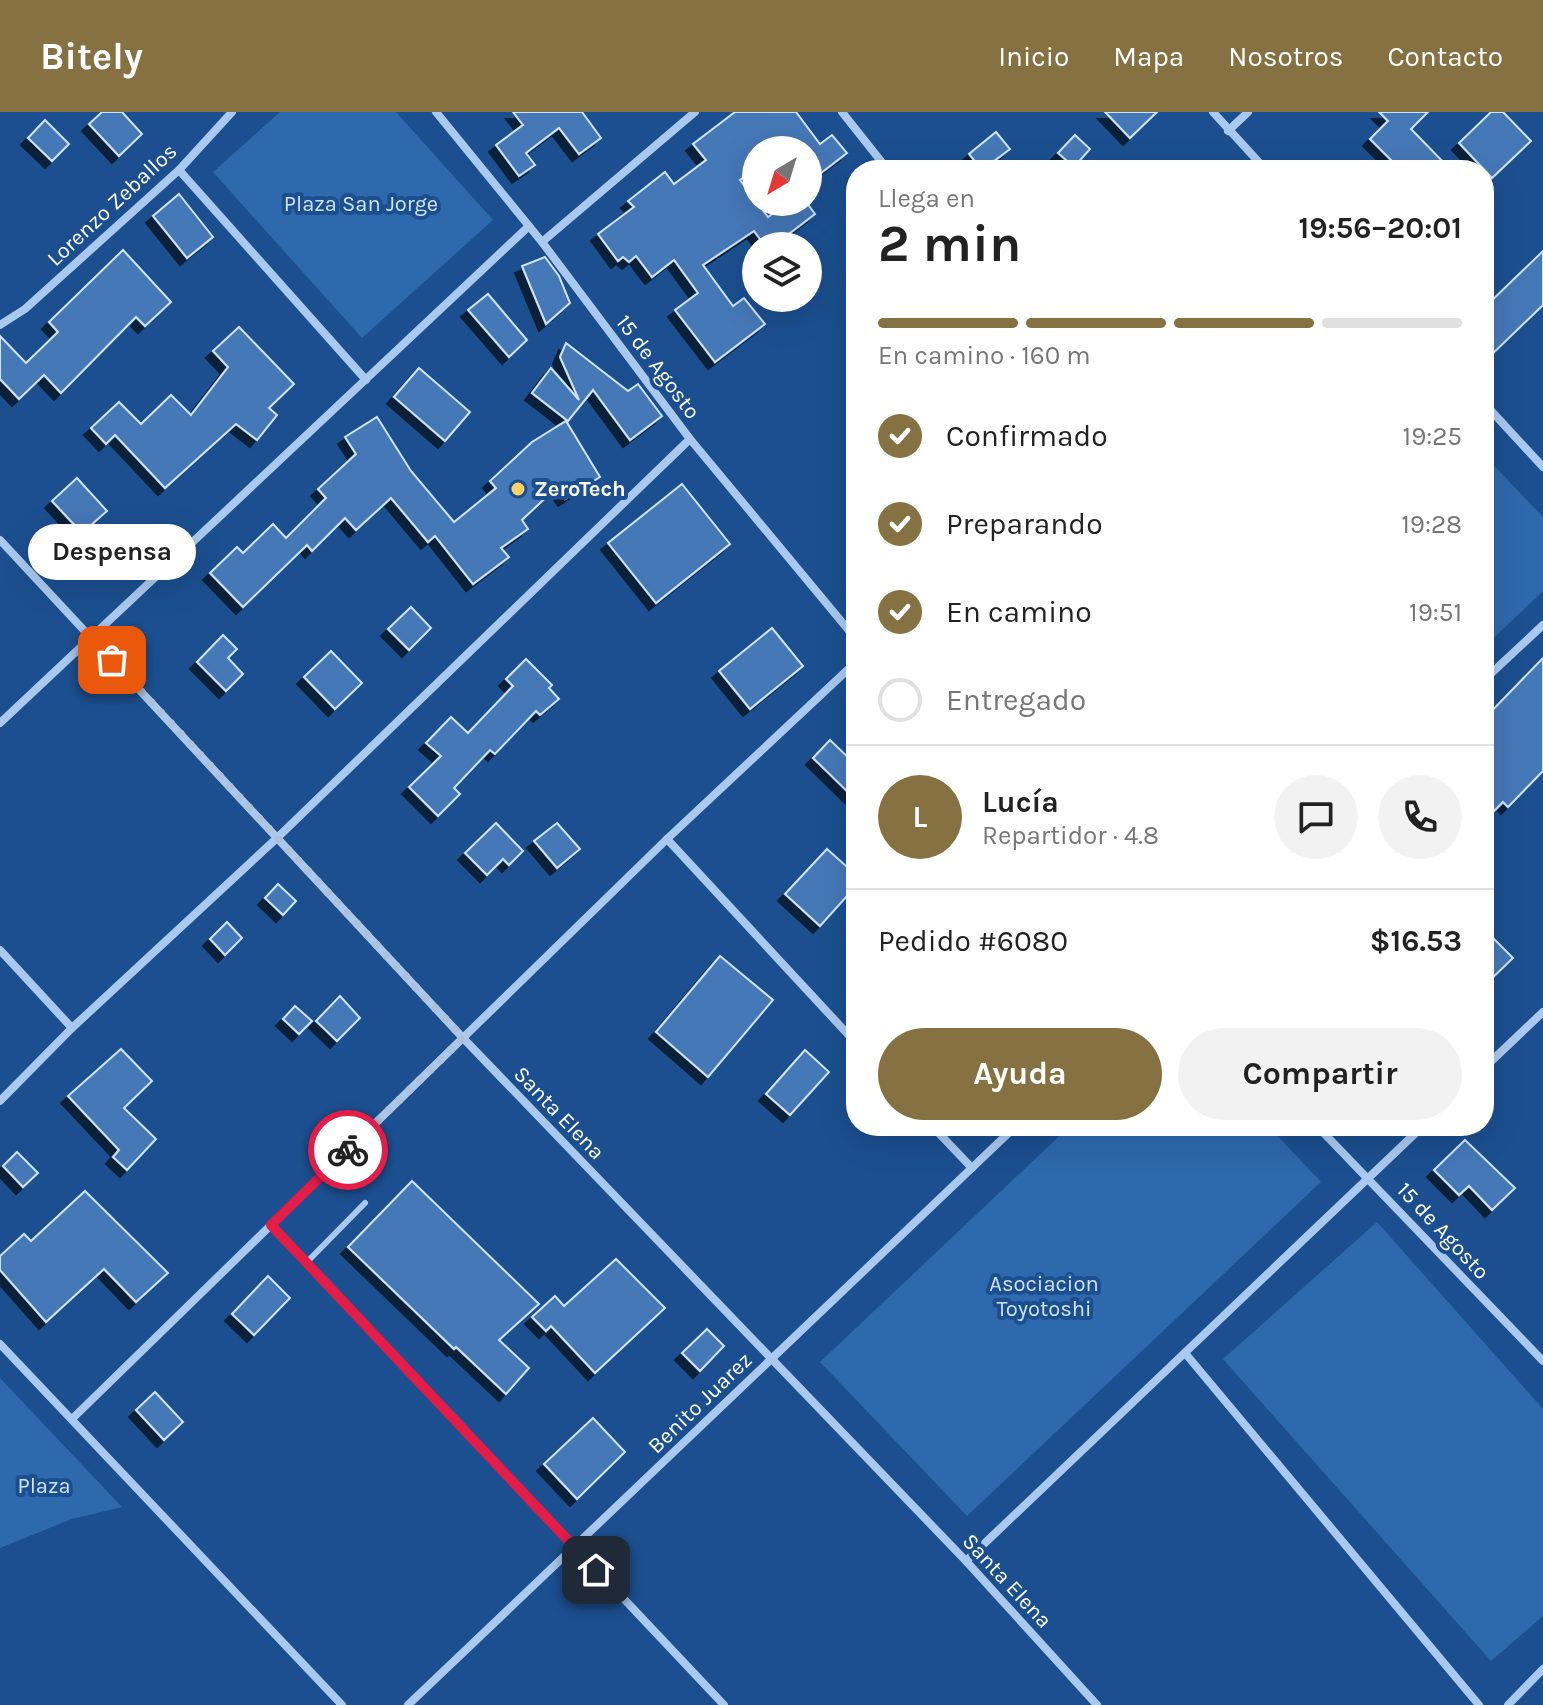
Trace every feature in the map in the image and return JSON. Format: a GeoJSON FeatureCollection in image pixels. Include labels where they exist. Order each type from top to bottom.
{"type":"FeatureCollection","features":[{"type":"Feature","properties":{"kind":"street","name":"Lorenzo Zeballos"},"geometry":{"type":"LineString","coordinates":[[0,325],[25,309],[179,170],[232,112]]}},
{"type":"Feature","properties":{"kind":"street","name":"15 de Agosto"},"geometry":{"type":"LineString","coordinates":[[436,112],[542,242],[690,439],[846,627]]}},
{"type":"Feature","properties":{"kind":"street"},"geometry":{"type":"LineString","coordinates":[[542,242],[695,112]]}},
{"type":"Feature","properties":{"kind":"street"},"geometry":{"type":"LineString","coordinates":[[842,112],[880,160]]}},
{"type":"Feature","properties":{"kind":"street"},"geometry":{"type":"LineString","coordinates":[[1213,112],[1256,160]]}},
{"type":"Feature","properties":{"kind":"street"},"geometry":{"type":"LineString","coordinates":[[1228,131],[1248,112]]}},
{"type":"Feature","properties":{"kind":"street"},"geometry":{"type":"LineString","coordinates":[[179,170],[366,380]]}},
{"type":"Feature","properties":{"kind":"street"},"geometry":{"type":"LineString","coordinates":[[0,723],[529,226]]}},
{"type":"Feature","properties":{"kind":"street"},"geometry":{"type":"LineString","coordinates":[[0,311],[9,317]]}},
{"type":"Feature","properties":{"kind":"street"},"geometry":{"type":"LineString","coordinates":[[1494,414],[1543,467]]}},
{"type":"Feature","properties":{"kind":"street"},"geometry":{"type":"LineString","coordinates":[[0,1101],[72,1028],[277,838],[690,439]]}},
{"type":"Feature","properties":{"kind":"street","name":"Santa Elena"},"geometry":{"type":"LineString","coordinates":[[0,540],[463,1038],[770,1361],[966,1561],[1097,1705]]}},
{"type":"Feature","properties":{"kind":"street"},"geometry":{"type":"LineString","coordinates":[[1494,671],[1543,625]]}},
{"type":"Feature","properties":{"kind":"street"},"geometry":{"type":"LineString","coordinates":[[72,1419],[667,839],[846,671]]}},
{"type":"Feature","properties":{"kind":"street"},"geometry":{"type":"LineString","coordinates":[[667,839],[846,1032]]}},
{"type":"Feature","properties":{"kind":"street"},"geometry":{"type":"LineString","coordinates":[[0,950],[72,1028]]}},
{"type":"Feature","properties":{"kind":"street"},"geometry":{"type":"LineString","coordinates":[[1494,1059],[1543,1012]]}},
{"type":"Feature","properties":{"kind":"street"},"geometry":{"type":"LineString","coordinates":[[942,1136],[972,1168]]}},
{"type":"Feature","properties":{"kind":"street","name":"Benito Juarez"},"geometry":{"type":"LineString","coordinates":[[408,1705],[1006,1136]]}},
{"type":"Feature","properties":{"kind":"street","name":"15 de Agosto"},"geometry":{"type":"LineString","coordinates":[[1327,1136],[1543,1361]]}},
{"type":"Feature","properties":{"kind":"street"},"geometry":{"type":"LineString","coordinates":[[966,1561],[1413,1136]]}},
{"type":"Feature","properties":{"kind":"street"},"geometry":{"type":"LineString","coordinates":[[271,1225],[724,1705]]}},
{"type":"Feature","properties":{"kind":"street"},"geometry":{"type":"LineString","coordinates":[[0,1344],[342,1705]]}},
{"type":"Feature","properties":{"kind":"street"},"geometry":{"type":"LineString","coordinates":[[1185,1353],[1479,1705]]}},
{"type":"Feature","properties":{"kind":"street"},"geometry":{"type":"LineString","coordinates":[[1508,1705],[1543,1669]]}},
{"type":"Feature","properties":{"kind":"lane"},"geometry":{"type":"LineString","coordinates":[[306,1263],[365,1203]]}},
{"type":"Feature","properties":{"kind":"green space","name":"Plaza San Jorge"},"geometry":{"type":"Polygon","coordinates":[[[280,112],[396,112],[493,220],[362,338],[213,172],[280,112]]]}},
{"type":"Feature","properties":{"kind":"green space"},"geometry":{"type":"Polygon","coordinates":[[[1494,466],[1543,517],[1543,591],[1494,638],[1494,466]]]}},
{"type":"Feature","properties":{"kind":"green space","name":"Asociacion Toyotoshi"},"geometry":{"type":"Polygon","coordinates":[[[1059,1136],[1277,1136],[1321,1182],[967,1516],[820,1362],[1059,1136]]]}},
{"type":"Feature","properties":{"kind":"green space"},"geometry":{"type":"Polygon","coordinates":[[[1377,1222],[1543,1409],[1543,1616],[1491,1661],[1223,1359],[1377,1222]]]}},
{"type":"Feature","properties":{"kind":"green space","name":"Plaza"},"geometry":{"type":"Polygon","coordinates":[[[0,1378],[122,1507],[72,1519],[0,1548],[0,1378]]]}},
{"type":"Feature","properties":{"kind":"building"},"geometry":{"type":"Polygon","coordinates":[[[102,112],[122,112],[142,134],[119,156],[89,124],[102,112]]]}},
{"type":"Feature","properties":{"kind":"building"},"geometry":{"type":"Polygon","coordinates":[[[513,112],[582,112],[601,138],[579,154],[559,128],[526,153],[535,165],[519,176],[496,145],[523,125],[513,112]]]}},
{"type":"Feature","properties":{"kind":"building"},"geometry":{"type":"Polygon","coordinates":[[[735,112],[796,112],[814,136],[742,136],[742,216],[812,216],[791,232],[742,232],[742,239],[703,265],[733,306],[742,299],[742,312],[755,312],[765,324],[715,362],[675,310],[698,293],[674,260],[652,277],[636,256],[629,262],[623,257],[618,261],[598,234],[634,207],[628,201],[665,172],[674,184],[706,160],[693,144],[735,112]]]}},
{"type":"Feature","properties":{"kind":"building"},"geometry":{"type":"Polygon","coordinates":[[[1105,112],[1157,112],[1130,138],[1105,112]]]}},
{"type":"Feature","properties":{"kind":"building"},"geometry":{"type":"Polygon","coordinates":[[[1379,112],[1428,112],[1411,129],[1441,160],[1391,160],[1370,139],[1388,121],[1379,112]]]}},
{"type":"Feature","properties":{"kind":"building"},"geometry":{"type":"Polygon","coordinates":[[[1491,112],[1503,112],[1531,141],[1494,176],[1494,160],[1475,160],[1459,143],[1491,112]]]}},
{"type":"Feature","properties":{"kind":"building"},"geometry":{"type":"Polygon","coordinates":[[[45,120],[69,144],[52,161],[28,138],[45,120]]]}},
{"type":"Feature","properties":{"kind":"building"},"geometry":{"type":"Polygon","coordinates":[[[996,132],[1010,149],[995,160],[974,160],[969,154],[996,132]]]}},
{"type":"Feature","properties":{"kind":"building"},"geometry":{"type":"Polygon","coordinates":[[[832,135],[847,153],[822,172],[822,142],[832,135]]]}},
{"type":"Feature","properties":{"kind":"building"},"geometry":{"type":"Polygon","coordinates":[[[1075,135],[1090,149],[1080,160],[1066,160],[1058,153],[1075,135]]]}},
{"type":"Feature","properties":{"kind":"building"},"geometry":{"type":"Polygon","coordinates":[[[179,194],[213,237],[187,258],[153,216],[179,194]]]}},
{"type":"Feature","properties":{"kind":"building"},"geometry":{"type":"Polygon","coordinates":[[[123,250],[171,302],[145,326],[136,317],[61,393],[44,375],[19,399],[0,379],[0,336],[26,363],[58,332],[49,322],[123,250]]]}},
{"type":"Feature","properties":{"kind":"building"},"geometry":{"type":"Polygon","coordinates":[[[1543,251],[1543,305],[1494,352],[1494,298],[1543,251]]]}},
{"type":"Feature","properties":{"kind":"building"},"geometry":{"type":"Polygon","coordinates":[[[545,257],[559,276],[570,303],[546,324],[522,266],[545,257]]]}},
{"type":"Feature","properties":{"kind":"building"},"geometry":{"type":"Polygon","coordinates":[[[488,294],[527,340],[509,357],[468,310],[488,294]]]}},
{"type":"Feature","properties":{"kind":"building"},"geometry":{"type":"Polygon","coordinates":[[[239,327],[294,384],[269,408],[277,415],[257,440],[236,424],[165,488],[115,435],[106,444],[91,428],[119,402],[141,424],[171,395],[191,415],[228,367],[213,351],[239,327]]]}},
{"type":"Feature","properties":{"kind":"building"},"geometry":{"type":"Polygon","coordinates":[[[566,343],[628,391],[638,384],[662,416],[630,440],[593,390],[568,421],[532,393],[551,368],[579,400],[560,357],[566,343]]]}},
{"type":"Feature","properties":{"kind":"building"},"geometry":{"type":"Polygon","coordinates":[[[419,368],[470,412],[445,441],[394,397],[419,368]]]}},
{"type":"Feature","properties":{"kind":"building"},"geometry":{"type":"Polygon","coordinates":[[[377,417],[411,471],[454,522],[496,488],[490,481],[532,442],[566,421],[600,477],[565,499],[557,487],[522,520],[528,529],[501,548],[509,557],[473,584],[435,536],[428,542],[391,498],[356,530],[345,518],[312,551],[307,545],[243,607],[210,573],[237,547],[243,553],[273,524],[286,538],[326,498],[318,489],[356,454],[345,437],[377,417]]]}},
{"type":"Feature","properties":{"kind":"building"},"geometry":{"type":"Polygon","coordinates":[[[77,478],[107,511],[82,533],[52,501],[77,478]]]}},
{"type":"Feature","properties":{"kind":"building"},"geometry":{"type":"Polygon","coordinates":[[[682,484],[730,544],[656,603],[608,543],[682,484]]]}},
{"type":"Feature","properties":{"kind":"building"},"geometry":{"type":"Polygon","coordinates":[[[96,529],[116,551],[94,571],[74,550],[96,529]]]}},
{"type":"Feature","properties":{"kind":"building"},"geometry":{"type":"Polygon","coordinates":[[[411,607],[431,628],[409,650],[388,629],[411,607]]]}},
{"type":"Feature","properties":{"kind":"building"},"geometry":{"type":"Polygon","coordinates":[[[772,628],[803,666],[750,709],[719,671],[772,628]]]}},
{"type":"Feature","properties":{"kind":"building"},"geometry":{"type":"Polygon","coordinates":[[[223,635],[237,649],[228,658],[243,674],[226,691],[197,662],[223,635]]]}},
{"type":"Feature","properties":{"kind":"building"},"geometry":{"type":"Polygon","coordinates":[[[331,651],[362,683],[335,709],[304,677],[331,651]]]}},
{"type":"Feature","properties":{"kind":"building"},"geometry":{"type":"Polygon","coordinates":[[[1543,658],[1543,771],[1508,807],[1503,802],[1494,811],[1494,709],[1543,658]]]}},
{"type":"Feature","properties":{"kind":"building"},"geometry":{"type":"Polygon","coordinates":[[[526,659],[552,685],[549,688],[559,699],[540,715],[536,711],[495,754],[490,750],[454,788],[460,794],[438,816],[409,787],[441,756],[426,743],[451,717],[468,733],[513,686],[506,679],[526,659]]]}},
{"type":"Feature","properties":{"kind":"building"},"geometry":{"type":"Polygon","coordinates":[[[830,740],[846,755],[846,790],[813,758],[830,740]]]}},
{"type":"Feature","properties":{"kind":"building"},"geometry":{"type":"Polygon","coordinates":[[[496,823],[523,851],[509,865],[503,859],[487,875],[465,853],[496,823]]]}},
{"type":"Feature","properties":{"kind":"building"},"geometry":{"type":"Polygon","coordinates":[[[557,823],[580,849],[557,868],[534,841],[557,823]]]}},
{"type":"Feature","properties":{"kind":"building"},"geometry":{"type":"Polygon","coordinates":[[[827,849],[846,866],[846,897],[820,926],[785,894],[827,849]]]}},
{"type":"Feature","properties":{"kind":"building"},"geometry":{"type":"Polygon","coordinates":[[[278,884],[296,901],[283,915],[265,898],[278,884]]]}},
{"type":"Feature","properties":{"kind":"building"},"geometry":{"type":"Polygon","coordinates":[[[227,922],[242,938],[225,955],[210,939],[227,922]]]}},
{"type":"Feature","properties":{"kind":"building"},"geometry":{"type":"Polygon","coordinates":[[[1494,939],[1513,958],[1494,976],[1494,939]]]}},
{"type":"Feature","properties":{"kind":"building"},"geometry":{"type":"Polygon","coordinates":[[[720,956],[773,1000],[708,1077],[656,1032],[720,956]]]}},
{"type":"Feature","properties":{"kind":"building"},"geometry":{"type":"Polygon","coordinates":[[[340,996],[360,1018],[337,1041],[316,1021],[340,996]]]}},
{"type":"Feature","properties":{"kind":"building"},"geometry":{"type":"Polygon","coordinates":[[[295,1006],[312,1021],[299,1034],[283,1019],[295,1006]]]}},
{"type":"Feature","properties":{"kind":"building"},"geometry":{"type":"Polygon","coordinates":[[[121,1049],[152,1081],[124,1108],[156,1139],[127,1170],[113,1157],[119,1150],[68,1096],[121,1049]]]}},
{"type":"Feature","properties":{"kind":"building"},"geometry":{"type":"Polygon","coordinates":[[[805,1050],[829,1072],[790,1115],[766,1094],[805,1050]]]}},
{"type":"Feature","properties":{"kind":"building"},"geometry":{"type":"Polygon","coordinates":[[[1465,1140],[1515,1188],[1492,1210],[1469,1186],[1459,1195],[1434,1170],[1465,1140]]]}},
{"type":"Feature","properties":{"kind":"building"},"geometry":{"type":"Polygon","coordinates":[[[17,1152],[38,1173],[23,1187],[3,1166],[17,1152]]]}},
{"type":"Feature","properties":{"kind":"building"},"geometry":{"type":"Polygon","coordinates":[[[412,1181],[539,1304],[499,1340],[529,1368],[506,1394],[456,1347],[454,1349],[348,1247],[412,1181]]]}},
{"type":"Feature","properties":{"kind":"building"},"geometry":{"type":"Polygon","coordinates":[[[85,1191],[168,1273],[136,1302],[104,1269],[46,1322],[0,1270],[0,1256],[24,1234],[31,1241],[85,1191]]]}},
{"type":"Feature","properties":{"kind":"building"},"geometry":{"type":"Polygon","coordinates":[[[616,1259],[665,1308],[595,1373],[551,1326],[546,1331],[532,1317],[555,1296],[564,1306],[616,1259]]]}},
{"type":"Feature","properties":{"kind":"building"},"geometry":{"type":"Polygon","coordinates":[[[268,1276],[290,1298],[254,1335],[232,1314],[268,1276]]]}},
{"type":"Feature","properties":{"kind":"building"},"geometry":{"type":"Polygon","coordinates":[[[707,1329],[724,1346],[700,1371],[682,1353],[707,1329]]]}},
{"type":"Feature","properties":{"kind":"building"},"geometry":{"type":"Polygon","coordinates":[[[155,1392],[183,1422],[164,1440],[136,1410],[155,1392]]]}},
{"type":"Feature","properties":{"kind":"building"},"geometry":{"type":"Polygon","coordinates":[[[593,1418],[625,1452],[577,1499],[544,1464],[593,1418]]]}},
{"type":"Feature","properties":{"kind":"way so far"},"geometry":{"type":"LineString","coordinates":[[112,660],[463,1038],[348,1150]]}},
{"type":"Feature","properties":{"kind":"place","name":"ZeroTech"},"geometry":{"type":"Point","coordinates":[518,489]}},
{"type":"Feature","properties":{"kind":"place","name":"Despensa"},"geometry":{"type":"Point","coordinates":[112,660]}},
{"type":"Feature","properties":{"kind":"route"},"geometry":{"type":"LineString","coordinates":[[348,1150],[271,1225],[596,1570]]}}]}
